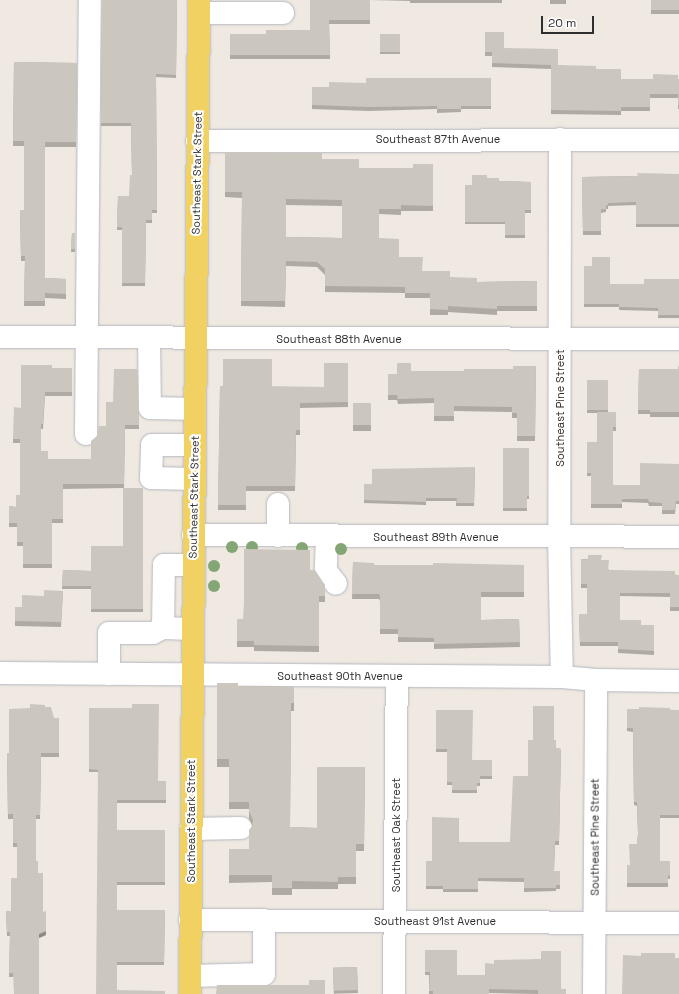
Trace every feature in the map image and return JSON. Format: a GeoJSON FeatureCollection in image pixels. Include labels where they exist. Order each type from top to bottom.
{"type":"FeatureCollection","features":[{"type":"Feature","properties":{"kind":"main road","name":"Southeast Stark Street"},"geometry":{"type":"LineString","coordinates":[[190,985],[194,409],[199,7]]}},
{"type":"Feature","properties":{"kind":"street"},"geometry":{"type":"LineString","coordinates":[[86,434],[90,0]]}},
{"type":"Feature","properties":{"kind":"street"},"geometry":{"type":"LineString","coordinates":[[199,7],[283,13]]}},
{"type":"Feature","properties":{"kind":"street","name":"Southeast 87th Avenue"},"geometry":{"type":"LineString","coordinates":[[198,141],[560,139],[679,140]]}},
{"type":"Feature","properties":{"kind":"street","name":"Southeast Pine Street"},"geometry":{"type":"LineString","coordinates":[[560,139],[559,538],[562,677]]}},
{"type":"Feature","properties":{"kind":"street","name":"Southeast 88th Avenue"},"geometry":{"type":"LineString","coordinates":[[0,337],[679,339]]}},
{"type":"Feature","properties":{"kind":"street"},"geometry":{"type":"LineString","coordinates":[[149,338],[150,408],[194,409]]}},
{"type":"Feature","properties":{"kind":"street"},"geometry":{"type":"LineString","coordinates":[[194,445],[152,445],[151,478],[194,479]]}},
{"type":"Feature","properties":{"kind":"street"},"geometry":{"type":"LineString","coordinates":[[278,504],[278,536]]}},
{"type":"Feature","properties":{"kind":"street","name":"Southeast 89th Avenue"},"geometry":{"type":"LineString","coordinates":[[193,535],[559,538],[679,537]]}},
{"type":"Feature","properties":{"kind":"street"},"geometry":{"type":"LineString","coordinates":[[327,536],[326,571],[336,584]]}},
{"type":"Feature","properties":{"kind":"street"},"geometry":{"type":"LineString","coordinates":[[163,628],[164,565],[193,565]]}},
{"type":"Feature","properties":{"kind":"street"},"geometry":{"type":"LineString","coordinates":[[109,674],[109,633],[153,633],[163,628],[192,629]]}},
{"type":"Feature","properties":{"kind":"street","name":"Southeast 90th Avenue"},"geometry":{"type":"LineString","coordinates":[[0,674],[562,677],[596,680],[679,681]]}},
{"type":"Feature","properties":{"kind":"street","name":"Southeast Oak Street"},"geometry":{"type":"LineString","coordinates":[[394,994],[397,676]]}},
{"type":"Feature","properties":{"kind":"street","name":"Southeast Pine Street"},"geometry":{"type":"LineString","coordinates":[[594,994],[596,680]]}},
{"type":"Feature","properties":{"kind":"street"},"geometry":{"type":"LineString","coordinates":[[191,829],[241,828]]}},
{"type":"Feature","properties":{"kind":"street","name":"Southeast 91st Avenue"},"geometry":{"type":"LineString","coordinates":[[190,920],[679,923]]}},
{"type":"Feature","properties":{"kind":"street"},"geometry":{"type":"LineString","coordinates":[[190,985],[264,974],[264,920]]}},
{"type":"Feature","properties":{"kind":"building"},"geometry":{"type":"Polygon","coordinates":[[[102,0],[177,0],[176,75],[156,74],[157,210],[152,210],[152,220],[146,220],[145,283],[122,283],[122,227],[117,227],[118,196],[129,196],[130,175],[132,175],[131,123],[101,123],[102,0]]]}},
{"type":"Feature","properties":{"kind":"building"},"geometry":{"type":"Polygon","coordinates":[[[310,0],[370,0],[370,20],[329,20],[330,55],[230,55],[230,34],[266,34],[266,30],[310,30],[310,0]]]}},
{"type":"Feature","properties":{"kind":"building"},"geometry":{"type":"Polygon","coordinates":[[[651,0],[679,0],[679,10],[651,10],[651,0]]]}},
{"type":"Feature","properties":{"kind":"building"},"geometry":{"type":"Polygon","coordinates":[[[485,32],[504,32],[504,48],[558,49],[558,65],[596,66],[596,69],[621,69],[621,79],[653,79],[653,74],[678,75],[679,105],[678,94],[650,94],[650,107],[621,107],[621,111],[551,110],[551,65],[492,63],[492,52],[485,52],[485,32]]]}},
{"type":"Feature","properties":{"kind":"building"},"geometry":{"type":"Polygon","coordinates":[[[380,34],[400,34],[400,52],[380,52],[380,34]]]}},
{"type":"Feature","properties":{"kind":"building"},"geometry":{"type":"Polygon","coordinates":[[[14,62],[77,63],[76,142],[45,142],[45,278],[66,279],[66,294],[45,293],[45,301],[24,301],[25,256],[21,256],[20,210],[24,210],[24,141],[13,141],[14,62]]]}},
{"type":"Feature","properties":{"kind":"building"},"geometry":{"type":"Polygon","coordinates":[[[366,78],[491,78],[491,106],[461,106],[461,109],[437,109],[437,106],[369,107],[312,105],[312,87],[329,87],[329,82],[366,83],[366,78]]]}},
{"type":"Feature","properties":{"kind":"building"},"geometry":{"type":"Polygon","coordinates":[[[225,152],[322,153],[322,159],[359,159],[359,168],[413,168],[413,164],[433,164],[433,206],[401,205],[401,209],[379,209],[379,238],[399,239],[399,257],[423,257],[422,271],[450,271],[450,277],[477,278],[477,282],[537,281],[537,306],[497,306],[497,309],[448,306],[448,310],[430,309],[430,293],[405,293],[405,287],[325,286],[325,269],[317,262],[286,261],[285,301],[241,301],[242,192],[225,192],[225,152]],[[286,199],[286,237],[342,238],[342,200],[286,199]]]}},
{"type":"Feature","properties":{"kind":"building"},"geometry":{"type":"Polygon","coordinates":[[[637,173],[679,174],[679,224],[636,224],[636,202],[608,203],[608,205],[606,205],[606,209],[601,209],[601,231],[583,231],[582,177],[638,176],[637,173]]]}},
{"type":"Feature","properties":{"kind":"building"},"geometry":{"type":"Polygon","coordinates":[[[472,175],[487,175],[487,178],[499,178],[499,181],[531,182],[531,210],[525,210],[525,235],[505,235],[505,222],[465,222],[465,185],[472,185],[472,175]]]}},
{"type":"Feature","properties":{"kind":"building"},"geometry":{"type":"Polygon","coordinates":[[[72,233],[75,233],[75,249],[71,249],[72,233]]]}},
{"type":"Feature","properties":{"kind":"building"},"geometry":{"type":"Polygon","coordinates":[[[592,257],[610,257],[610,284],[644,284],[644,279],[679,279],[679,315],[658,315],[658,308],[619,307],[619,304],[584,304],[584,266],[592,266],[592,257]]]}},
{"type":"Feature","properties":{"kind":"building"},"geometry":{"type":"Polygon","coordinates":[[[223,359],[272,359],[272,387],[324,387],[324,363],[348,363],[348,402],[300,403],[300,430],[296,430],[295,486],[246,486],[246,505],[218,505],[220,386],[223,386],[223,359]]]}},
{"type":"Feature","properties":{"kind":"building"},"geometry":{"type":"Polygon","coordinates":[[[397,363],[411,363],[411,371],[464,371],[464,369],[513,369],[513,366],[536,366],[535,436],[517,436],[517,413],[512,413],[512,407],[454,406],[454,416],[434,416],[434,398],[398,399],[397,395],[388,395],[388,374],[397,374],[397,363]]]}},
{"type":"Feature","properties":{"kind":"building"},"geometry":{"type":"Polygon","coordinates":[[[21,365],[52,365],[52,368],[72,368],[72,392],[45,392],[43,424],[41,424],[41,451],[48,451],[48,459],[91,459],[91,441],[97,436],[99,426],[106,426],[106,402],[113,402],[114,369],[137,369],[139,425],[125,425],[124,484],[63,484],[63,519],[52,519],[52,564],[23,564],[23,542],[17,542],[17,523],[9,523],[9,506],[16,507],[16,495],[20,495],[20,439],[13,439],[14,407],[21,408],[21,365]]]}},
{"type":"Feature","properties":{"kind":"building"},"geometry":{"type":"Polygon","coordinates":[[[678,366],[679,412],[650,412],[650,410],[638,410],[639,369],[678,369],[678,366]]]}},
{"type":"Feature","properties":{"kind":"building"},"geometry":{"type":"Polygon","coordinates":[[[587,380],[608,380],[608,410],[587,410],[587,380]]]}},
{"type":"Feature","properties":{"kind":"building"},"geometry":{"type":"Polygon","coordinates":[[[353,403],[371,403],[371,425],[353,425],[353,403]]]}},
{"type":"Feature","properties":{"kind":"building"},"geometry":{"type":"Polygon","coordinates":[[[597,412],[616,412],[616,427],[613,427],[613,485],[640,485],[640,463],[679,464],[679,501],[676,501],[675,510],[662,510],[662,503],[649,502],[648,499],[622,499],[622,504],[591,504],[591,473],[587,473],[587,442],[597,442],[597,412]]]}},
{"type":"Feature","properties":{"kind":"building"},"geometry":{"type":"Polygon","coordinates":[[[503,448],[529,448],[529,496],[527,496],[527,508],[503,508],[503,448]]]}},
{"type":"Feature","properties":{"kind":"building"},"geometry":{"type":"Polygon","coordinates":[[[475,467],[474,503],[456,503],[457,498],[426,498],[426,502],[364,500],[364,484],[372,484],[372,469],[475,467]]]}},
{"type":"Feature","properties":{"kind":"building"},"geometry":{"type":"Polygon","coordinates":[[[123,488],[143,488],[143,609],[91,609],[91,586],[62,586],[63,570],[91,571],[91,546],[123,546],[123,488]]]}},
{"type":"Feature","properties":{"kind":"building"},"geometry":{"type":"Polygon","coordinates":[[[244,549],[310,550],[310,570],[315,570],[325,585],[325,596],[319,596],[319,646],[254,645],[254,641],[237,641],[237,619],[243,619],[244,549]]]}},
{"type":"Feature","properties":{"kind":"building"},"geometry":{"type":"Polygon","coordinates":[[[588,555],[602,555],[601,560],[609,560],[608,570],[675,571],[675,575],[679,575],[679,607],[670,607],[670,593],[620,593],[620,620],[641,620],[641,625],[654,625],[654,651],[618,649],[618,642],[580,642],[579,614],[587,614],[587,584],[581,584],[581,559],[588,560],[588,555]]]}},
{"type":"Feature","properties":{"kind":"building"},"geometry":{"type":"Polygon","coordinates":[[[353,562],[374,563],[374,565],[433,565],[433,563],[524,565],[524,592],[481,592],[481,620],[519,619],[520,642],[434,644],[434,638],[398,637],[398,629],[380,629],[379,594],[352,594],[353,562]]]}},
{"type":"Feature","properties":{"kind":"building"},"geometry":{"type":"Polygon","coordinates":[[[44,590],[63,591],[61,622],[15,621],[15,607],[22,607],[22,595],[44,596],[44,590]]]}},
{"type":"Feature","properties":{"kind":"building"},"geometry":{"type":"Polygon","coordinates":[[[217,683],[238,683],[238,686],[294,687],[294,703],[291,703],[290,827],[317,828],[317,767],[365,767],[364,844],[356,844],[356,877],[338,877],[338,882],[292,881],[292,888],[272,888],[272,875],[229,875],[229,849],[249,849],[249,830],[252,826],[253,820],[249,811],[249,802],[229,802],[229,759],[217,759],[217,683]]]}},
{"type":"Feature","properties":{"kind":"building"},"geometry":{"type":"Polygon","coordinates":[[[30,704],[51,707],[54,718],[59,718],[59,753],[41,753],[40,815],[36,815],[36,861],[38,861],[38,873],[43,873],[43,912],[46,911],[46,931],[39,934],[39,994],[14,994],[13,973],[9,973],[10,932],[7,932],[6,911],[11,911],[11,878],[17,878],[17,843],[13,843],[13,814],[8,814],[7,753],[9,753],[9,709],[30,708],[30,704]]]}},
{"type":"Feature","properties":{"kind":"building"},"geometry":{"type":"Polygon","coordinates":[[[132,704],[159,704],[158,781],[166,781],[166,800],[117,800],[117,830],[165,830],[165,882],[117,882],[117,910],[165,910],[164,962],[117,962],[117,990],[165,991],[165,994],[96,994],[98,770],[89,769],[89,708],[132,708],[132,704]]]}},
{"type":"Feature","properties":{"kind":"building"},"geometry":{"type":"Polygon","coordinates":[[[533,706],[554,706],[554,740],[556,740],[556,748],[561,749],[559,841],[555,841],[554,871],[560,871],[560,885],[556,885],[556,888],[524,888],[524,878],[478,878],[478,889],[443,889],[443,886],[426,886],[426,861],[432,861],[432,817],[459,818],[459,842],[510,842],[513,776],[528,776],[528,740],[533,740],[533,706]]]}},
{"type":"Feature","properties":{"kind":"building"},"geometry":{"type":"Polygon","coordinates":[[[639,707],[670,708],[670,710],[679,710],[679,815],[660,815],[660,861],[670,861],[670,875],[668,876],[668,883],[627,883],[627,865],[630,865],[629,844],[637,844],[638,833],[637,802],[634,802],[633,728],[627,728],[627,709],[639,709],[639,707]]]}},
{"type":"Feature","properties":{"kind":"building"},"geometry":{"type":"Polygon","coordinates":[[[436,710],[473,710],[472,760],[492,760],[492,776],[480,776],[480,783],[477,783],[477,790],[452,790],[452,782],[447,782],[447,749],[436,749],[436,710]]]}},
{"type":"Feature","properties":{"kind":"building"},"geometry":{"type":"Polygon","coordinates":[[[425,950],[457,950],[457,975],[485,975],[485,963],[494,964],[494,960],[541,959],[541,951],[561,951],[561,989],[566,989],[566,994],[538,994],[538,990],[489,989],[489,994],[433,994],[433,991],[429,991],[430,972],[425,972],[425,950]]]}},
{"type":"Feature","properties":{"kind":"building"},"geometry":{"type":"Polygon","coordinates":[[[641,953],[675,953],[675,958],[679,958],[679,994],[622,994],[623,955],[641,956],[641,953]]]}},
{"type":"Feature","properties":{"kind":"building"},"geometry":{"type":"Polygon","coordinates":[[[357,967],[358,990],[334,991],[333,968],[357,967]]]}},
{"type":"Feature","properties":{"kind":"building"},"geometry":{"type":"Polygon","coordinates":[[[309,980],[325,980],[325,994],[216,994],[217,985],[309,985],[309,980]]]}}]}
